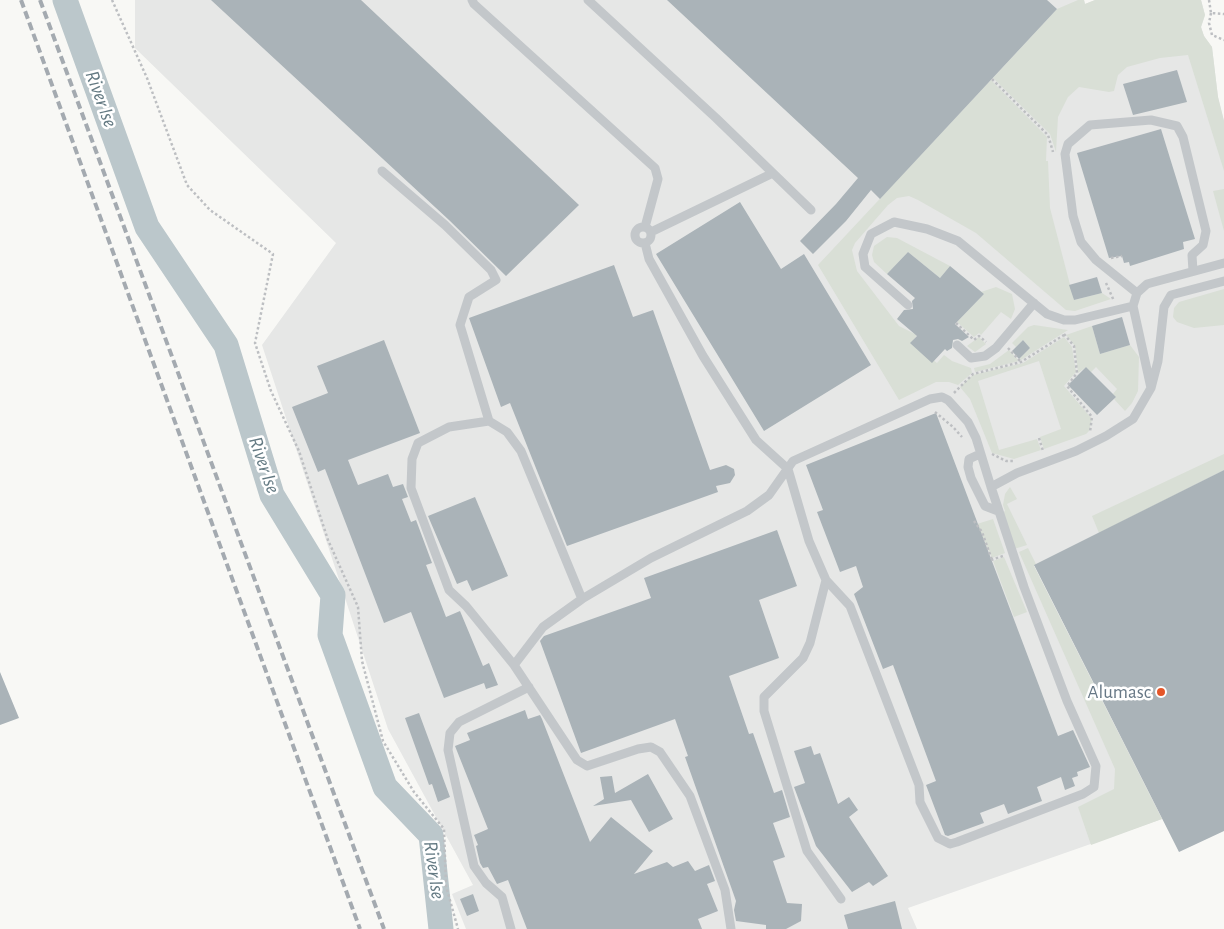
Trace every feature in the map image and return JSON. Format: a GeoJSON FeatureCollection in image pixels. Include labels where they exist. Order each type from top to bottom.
{"type":"FeatureCollection","features":[{"type":"Feature","properties":{"kind":"lane"},"geometry":{"type":"LineString","coordinates":[[472,0],[474,4],[655,168],[658,179],[648,230],[650,240],[645,243],[637,241],[635,234],[637,229],[648,230],[773,173]]}},
{"type":"Feature","properties":{"kind":"lane"},"geometry":{"type":"LineString","coordinates":[[588,0],[811,210]]}},
{"type":"Feature","properties":{"kind":"lane"},"geometry":{"type":"LineString","coordinates":[[1138,293],[1096,260],[1081,242],[1073,216],[1066,153],[1068,144],[1090,125],[1151,120],[1177,126],[1183,137],[1206,231],[1203,245],[1192,255],[1193,271]]}},
{"type":"Feature","properties":{"kind":"lane"},"geometry":{"type":"LineString","coordinates":[[382,171],[445,225],[491,270],[496,280],[469,297],[460,325],[489,421],[506,432],[521,451],[582,598]]}},
{"type":"Feature","properties":{"kind":"lane"},"geometry":{"type":"LineString","coordinates":[[908,305],[865,267],[863,254],[871,234],[894,222],[927,229],[958,240],[1047,314],[1064,320],[1075,320],[1133,306]]}},
{"type":"Feature","properties":{"kind":"lane"},"geometry":{"type":"LineString","coordinates":[[514,665],[543,627],[582,598],[651,558],[747,511],[769,495],[788,469],[793,461],[930,399],[942,397],[957,409],[968,422],[976,438],[1024,587],[1057,675],[1096,766],[1094,787],[1083,794],[957,842],[950,844],[938,838],[920,802],[919,785],[850,606],[826,580],[809,541],[788,469],[756,440],[703,356],[649,259],[645,243]]}},
{"type":"Feature","properties":{"kind":"lane"},"geometry":{"type":"LineString","coordinates":[[1151,388],[1133,306],[1138,293],[1147,284],[1224,262]]}},
{"type":"Feature","properties":{"kind":"lane"},"geometry":{"type":"LineString","coordinates":[[991,487],[1017,473],[1076,451],[1120,429],[1133,419],[1151,388],[1158,362],[1164,307],[1171,294],[1224,281]]}},
{"type":"Feature","properties":{"kind":"lane"},"geometry":{"type":"LineString","coordinates":[[957,345],[971,358],[985,356],[1002,342],[1034,303]]}},
{"type":"Feature","properties":{"kind":"lane"},"geometry":{"type":"LineString","coordinates":[[489,421],[449,427],[418,443],[412,459],[411,488],[450,590],[466,606],[514,665],[577,760],[587,766],[638,749],[651,747],[660,752],[690,796],[725,890],[731,929]]}},
{"type":"Feature","properties":{"kind":"lane"},"geometry":{"type":"LineString","coordinates":[[980,454],[969,458],[968,467],[971,478],[979,498],[985,506],[998,511]]}},
{"type":"Feature","properties":{"kind":"lane"},"geometry":{"type":"LineString","coordinates":[[826,580],[810,643],[803,658],[764,697],[764,711],[807,851],[841,899]]}},
{"type":"Feature","properties":{"kind":"lane"},"geometry":{"type":"LineString","coordinates":[[511,929],[502,897],[486,883],[474,866],[448,750],[450,733],[459,722],[529,687]]}},
{"type":"Feature","properties":{"kind":"path"},"geometry":{"type":"LineString","coordinates":[[112,0],[147,78],[187,185],[210,210],[273,254],[255,343],[271,391],[299,451],[328,540],[358,607],[362,661],[384,741],[414,792],[444,829],[446,886],[458,929]]}},
{"type":"Feature","properties":{"kind":"path"},"geometry":{"type":"LineString","coordinates":[[1209,0],[1211,13],[1209,23],[1212,35],[1224,40]]}},
{"type":"Feature","properties":{"kind":"path"},"geometry":{"type":"LineString","coordinates":[[1211,13],[1224,14]]}},
{"type":"Feature","properties":{"kind":"path"},"geometry":{"type":"LineString","coordinates":[[992,79],[1048,135],[1053,153],[1066,153]]}},
{"type":"Feature","properties":{"kind":"path"},"geometry":{"type":"LineString","coordinates":[[956,323],[974,340],[979,336],[995,349]]}},
{"type":"Feature","properties":{"kind":"path"},"geometry":{"type":"LineString","coordinates":[[973,374],[1021,362],[1070,331]]}},
{"type":"Feature","properties":{"kind":"path"},"geometry":{"type":"LineString","coordinates":[[1064,334],[1074,346],[1077,373],[1067,386],[1093,419],[1089,434]]}},
{"type":"Feature","properties":{"kind":"path"},"geometry":{"type":"LineString","coordinates":[[1002,342],[1021,362]]}},
{"type":"Feature","properties":{"kind":"path"},"geometry":{"type":"LineString","coordinates":[[1039,438],[1044,451]]}},
{"type":"Feature","properties":{"kind":"path"},"geometry":{"type":"LineString","coordinates":[[1036,453],[1051,448]]}},
{"type":"Feature","properties":{"kind":"path"},"geometry":{"type":"LineString","coordinates":[[995,454],[1006,461],[1022,458]]}},
{"type":"Feature","properties":{"kind":"path"},"geometry":{"type":"LineString","coordinates":[[974,521],[982,532],[992,560]]}},
{"type":"Feature","properties":{"kind":"shaded area"},"geometry":{"type":"Polygon","coordinates":[[[135,0],[1084,0],[1085,4],[1095,0],[1201,0],[1205,15],[1201,27],[1204,36],[1212,47],[1218,97],[1224,121],[1224,470],[1034,566],[1162,819],[908,908],[917,929],[466,929],[452,894],[473,885],[388,729],[262,345],[336,243],[135,48],[135,0]]]}},
{"type":"Feature","properties":{"kind":"shaded area"},"geometry":{"type":"Polygon","coordinates":[[[1078,0],[1084,0],[1085,4],[1095,0],[1201,0],[1205,15],[1201,27],[1204,36],[1212,47],[1218,97],[1224,121],[1224,171],[1188,55],[1160,58],[1127,67],[1118,75],[1114,91],[1109,92],[1079,87],[1068,97],[1058,117],[1056,152],[1050,134],[993,78],[1057,9],[1078,0]]]}},
{"type":"Feature","properties":{"kind":"shaded area"},"geometry":{"type":"Polygon","coordinates":[[[991,80],[1047,137],[1046,161],[1048,161],[1050,208],[1074,300],[1102,293],[1111,299],[1075,311],[1066,310],[976,233],[909,196],[897,198],[888,205],[855,243],[852,250],[857,271],[899,326],[917,335],[911,343],[937,363],[944,355],[952,361],[971,368],[972,373],[958,385],[949,382],[936,382],[899,400],[818,265],[991,80]]]}},
{"type":"Feature","properties":{"kind":"shaded area"},"geometry":{"type":"Polygon","coordinates":[[[1224,189],[1224,231],[1213,191],[1224,189]]]}},
{"type":"Feature","properties":{"kind":"shaded area"},"geometry":{"type":"Polygon","coordinates":[[[887,237],[897,238],[950,266],[940,278],[908,252],[887,274],[874,262],[872,255],[874,246],[887,237]]]}},
{"type":"Feature","properties":{"kind":"shaded area"},"geometry":{"type":"Polygon","coordinates":[[[996,287],[1012,294],[1015,309],[1011,319],[1001,312],[981,335],[979,333],[974,337],[957,322],[984,294],[981,292],[996,287]]]}},
{"type":"Feature","properties":{"kind":"shaded area"},"geometry":{"type":"Polygon","coordinates":[[[1224,289],[1224,325],[1194,328],[1177,322],[1173,317],[1174,308],[1179,302],[1224,289]]]}},
{"type":"Feature","properties":{"kind":"shaded area"},"geometry":{"type":"Polygon","coordinates":[[[1034,325],[1068,330],[1021,360],[1019,359],[1030,348],[1023,340],[1016,347],[1012,343],[1028,327],[1034,325]]]}},
{"type":"Feature","properties":{"kind":"shaded area"},"geometry":{"type":"Polygon","coordinates":[[[1092,326],[1100,354],[1130,345],[1139,357],[1138,391],[1132,403],[1125,411],[1114,399],[1116,397],[1113,394],[1117,389],[1096,367],[1091,372],[1086,367],[1078,373],[1075,346],[1066,335],[1092,326]]]}},
{"type":"Feature","properties":{"kind":"shaded area"},"geometry":{"type":"Polygon","coordinates":[[[979,337],[986,344],[975,352],[967,346],[979,337]]]}},
{"type":"Feature","properties":{"kind":"shaded area"},"geometry":{"type":"Polygon","coordinates":[[[1064,337],[1072,347],[1076,372],[1064,386],[1092,419],[1089,431],[1086,434],[1044,449],[1040,437],[1061,429],[1039,361],[978,381],[999,450],[1037,439],[1041,450],[1014,459],[992,453],[970,399],[960,387],[973,375],[1023,363],[1064,337]]]}},
{"type":"Feature","properties":{"kind":"shaded area"},"geometry":{"type":"Polygon","coordinates":[[[1009,350],[1019,361],[975,372],[974,368],[990,364],[1009,350]]]}},
{"type":"Feature","properties":{"kind":"shaded area"},"geometry":{"type":"Polygon","coordinates":[[[1224,454],[1224,470],[1099,533],[1092,516],[1224,454]]]}},
{"type":"Feature","properties":{"kind":"shaded area"},"geometry":{"type":"Polygon","coordinates":[[[1010,487],[1017,499],[1007,504],[1027,545],[1014,549],[1002,513],[1005,511],[1003,505],[1005,494],[1010,487]]]}},
{"type":"Feature","properties":{"kind":"shaded area"},"geometry":{"type":"Polygon","coordinates":[[[993,519],[1005,553],[992,558],[977,524],[993,519]]]}},
{"type":"Feature","properties":{"kind":"shaded area"},"geometry":{"type":"Polygon","coordinates":[[[1028,548],[1036,564],[1034,566],[1162,819],[1091,845],[1078,807],[1114,789],[1115,769],[1019,552],[1028,548]]]}},
{"type":"Feature","properties":{"kind":"shaded area"},"geometry":{"type":"Polygon","coordinates":[[[1004,557],[1027,612],[1014,617],[993,561],[1004,557]]]}},
{"type":"Feature","properties":{"kind":"building"},"geometry":{"type":"Polygon","coordinates":[[[211,0],[361,0],[579,205],[506,276],[449,220],[211,0]]]}},
{"type":"Feature","properties":{"kind":"building"},"geometry":{"type":"Polygon","coordinates":[[[667,0],[1047,0],[1057,9],[880,199],[871,190],[846,221],[813,254],[800,241],[858,178],[667,0]]]}},
{"type":"Feature","properties":{"kind":"building"},"geometry":{"type":"Polygon","coordinates":[[[1177,70],[1187,102],[1133,115],[1123,84],[1177,70]]]}},
{"type":"Feature","properties":{"kind":"building"},"geometry":{"type":"Polygon","coordinates":[[[1161,129],[1195,239],[1183,242],[1184,249],[1130,266],[1129,262],[1124,263],[1122,256],[1109,258],[1077,153],[1161,129]]]}},
{"type":"Feature","properties":{"kind":"building"},"geometry":{"type":"Polygon","coordinates":[[[740,202],[781,269],[804,254],[871,365],[764,431],[656,254],[740,202]]]}},
{"type":"Feature","properties":{"kind":"building"},"geometry":{"type":"Polygon","coordinates":[[[908,252],[940,278],[950,266],[984,294],[955,324],[969,337],[962,341],[958,339],[953,340],[952,348],[947,351],[945,349],[932,363],[910,343],[917,336],[897,319],[904,310],[913,309],[912,301],[915,298],[887,274],[908,252]]]}},
{"type":"Feature","properties":{"kind":"building"},"geometry":{"type":"Polygon","coordinates":[[[614,265],[633,317],[653,310],[710,470],[726,465],[734,469],[735,475],[730,483],[716,486],[718,492],[567,546],[510,403],[501,407],[469,318],[614,265]]]}},
{"type":"Feature","properties":{"kind":"building"},"geometry":{"type":"Polygon","coordinates":[[[1097,277],[1102,293],[1074,300],[1069,285],[1097,277]]]}},
{"type":"Feature","properties":{"kind":"building"},"geometry":{"type":"Polygon","coordinates":[[[1122,317],[1130,345],[1100,354],[1092,326],[1122,317]]]}},
{"type":"Feature","properties":{"kind":"building"},"geometry":{"type":"Polygon","coordinates":[[[384,340],[420,433],[348,460],[358,485],[388,474],[393,487],[403,484],[408,497],[402,499],[411,522],[416,520],[432,563],[426,565],[446,617],[460,611],[483,666],[489,663],[498,685],[486,689],[484,683],[444,698],[411,612],[384,623],[325,469],[318,472],[292,407],[328,393],[317,366],[384,340]]]}},
{"type":"Feature","properties":{"kind":"building"},"geometry":{"type":"Polygon","coordinates":[[[1023,340],[1030,348],[1019,359],[1012,351],[1023,340]]]}},
{"type":"Feature","properties":{"kind":"building"},"geometry":{"type":"Polygon","coordinates":[[[1086,367],[1116,397],[1097,415],[1068,385],[1086,367]]]}},
{"type":"Feature","properties":{"kind":"building"},"geometry":{"type":"Polygon","coordinates":[[[936,413],[1058,736],[1073,730],[1090,767],[1077,772],[1078,776],[1072,778],[1075,786],[1065,790],[1061,777],[1037,787],[1042,801],[1008,814],[1004,804],[980,813],[984,823],[948,836],[945,835],[926,785],[936,781],[893,665],[883,669],[854,594],[863,587],[856,566],[840,572],[817,512],[823,510],[806,465],[936,413]]]}},
{"type":"Feature","properties":{"kind":"building","name":"Alumasc"},"geometry":{"type":"Polygon","coordinates":[[[1224,470],[1224,831],[1179,852],[1034,565],[1224,470]]]}},
{"type":"Feature","properties":{"kind":"building"},"geometry":{"type":"Polygon","coordinates":[[[475,497],[508,576],[472,591],[467,580],[457,584],[428,516],[475,497]]]}},
{"type":"Feature","properties":{"kind":"building"},"geometry":{"type":"Polygon","coordinates":[[[777,530],[797,586],[759,600],[779,658],[729,676],[749,734],[753,733],[774,793],[782,790],[790,817],[773,823],[785,857],[773,861],[787,903],[802,904],[801,921],[786,929],[766,929],[766,925],[736,921],[734,910],[736,901],[685,757],[688,756],[675,719],[581,753],[540,641],[544,636],[651,598],[644,578],[777,530]]]}},
{"type":"Feature","properties":{"kind":"building"},"geometry":{"type":"Polygon","coordinates":[[[0,672],[19,718],[0,725],[0,672]]]}},
{"type":"Feature","properties":{"kind":"building"},"geometry":{"type":"Polygon","coordinates":[[[525,710],[528,719],[540,715],[542,719],[590,842],[611,817],[653,851],[634,874],[667,862],[673,867],[688,861],[695,871],[709,865],[715,881],[707,884],[718,911],[698,919],[702,929],[527,929],[508,880],[497,884],[488,867],[483,868],[480,863],[476,846],[478,845],[474,835],[488,829],[455,746],[470,740],[467,733],[525,710]]]}},
{"type":"Feature","properties":{"kind":"building"},"geometry":{"type":"Polygon","coordinates":[[[419,713],[450,797],[438,802],[432,784],[429,785],[405,718],[419,713]]]}},
{"type":"Feature","properties":{"kind":"building"},"geometry":{"type":"Polygon","coordinates":[[[811,746],[814,755],[820,753],[838,804],[849,797],[858,810],[849,817],[888,876],[873,886],[869,882],[852,892],[816,846],[794,787],[805,783],[794,751],[811,746]]]}},
{"type":"Feature","properties":{"kind":"building"},"geometry":{"type":"Polygon","coordinates":[[[648,774],[673,819],[649,832],[631,800],[593,806],[604,799],[600,777],[612,776],[615,793],[648,774]]]}},
{"type":"Feature","properties":{"kind":"building"},"geometry":{"type":"Polygon","coordinates":[[[473,894],[479,911],[467,916],[460,899],[473,894]]]}},
{"type":"Feature","properties":{"kind":"building"},"geometry":{"type":"Polygon","coordinates":[[[895,901],[902,929],[848,929],[844,915],[895,901]]]}},
{"type":"Feature","properties":{"kind":"waterway","name":"River Ise"},"geometry":{"type":"LineString","coordinates":[[65,0],[147,227],[226,345],[272,495],[333,595],[330,635],[385,787],[431,835],[441,929]]}},
{"type":"Feature","properties":{"kind":"railway"},"geometry":{"type":"LineString","coordinates":[[21,0],[360,929]]}},
{"type":"Feature","properties":{"kind":"railway"},"geometry":{"type":"LineString","coordinates":[[40,0],[384,929]]}},
{"type":"Feature","properties":{"kind":"place","name":"Alumasc"},"geometry":{"type":"Point","coordinates":[1161,692]}}]}
